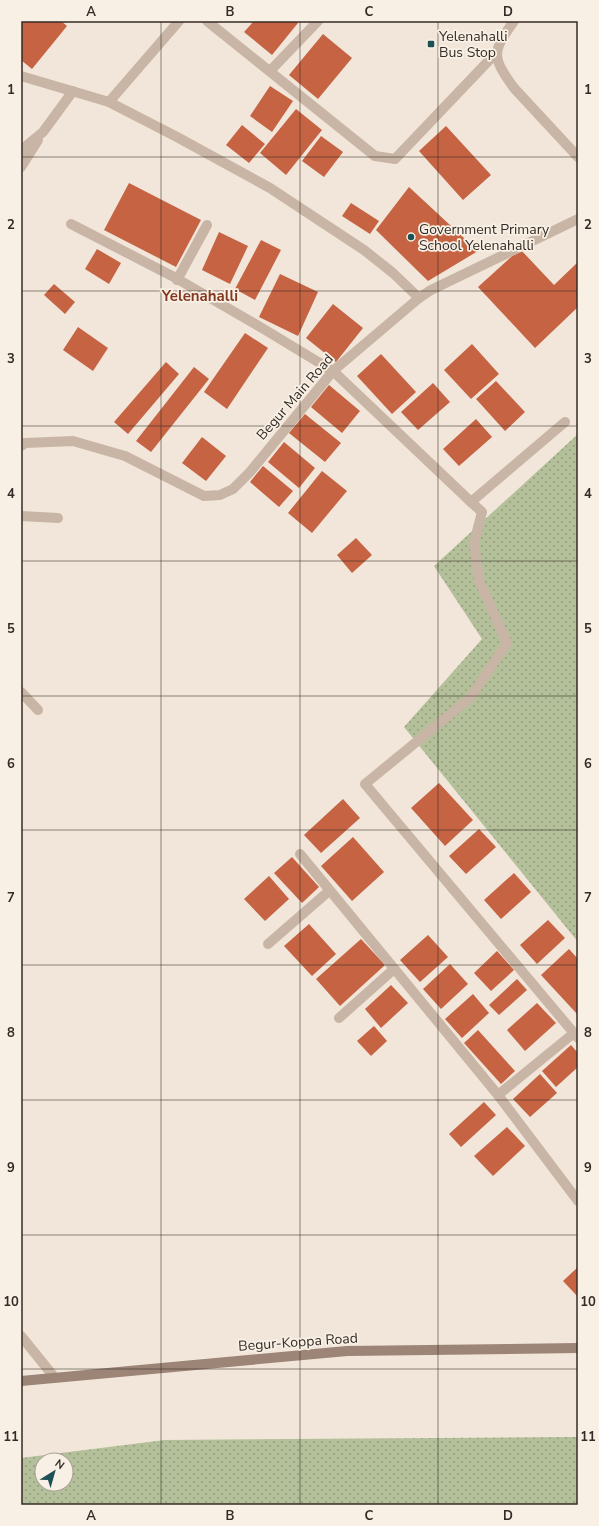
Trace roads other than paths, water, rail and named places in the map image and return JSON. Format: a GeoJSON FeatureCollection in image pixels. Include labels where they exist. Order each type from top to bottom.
{"type":"FeatureCollection","features":[{"type":"Feature","properties":{"kind":"main road","name":"Begur-Koppa Road"},"geometry":{"type":"LineString","coordinates":[[21,1380],[347,1352],[578,1348]]}},
{"type":"Feature","properties":{"kind":"street"},"geometry":{"type":"LineString","coordinates":[[109,102],[179,21]]}},
{"type":"Feature","properties":{"kind":"street"},"geometry":{"type":"LineString","coordinates":[[207,21],[375,156],[395,159],[496,53],[502,38],[514,21]]}},
{"type":"Feature","properties":{"kind":"street"},"geometry":{"type":"LineString","coordinates":[[270,71],[318,21]]}},
{"type":"Feature","properties":{"kind":"street"},"geometry":{"type":"LineString","coordinates":[[496,53],[505,75],[514,88],[578,157]]}},
{"type":"Feature","properties":{"kind":"street"},"geometry":{"type":"LineString","coordinates":[[21,76],[109,102],[178,137],[270,188],[364,250],[393,273],[419,298]]}},
{"type":"Feature","properties":{"kind":"street"},"geometry":{"type":"LineString","coordinates":[[21,167],[43,132],[73,91]]}},
{"type":"Feature","properties":{"kind":"street"},"geometry":{"type":"LineString","coordinates":[[21,150],[43,132]]}},
{"type":"Feature","properties":{"kind":"street","name":"Begur Main Road"},"geometry":{"type":"LineString","coordinates":[[21,446],[25,443],[73,441],[125,456],[204,496],[220,495],[233,489],[250,472],[333,371],[419,298],[432,290],[578,219]]}},
{"type":"Feature","properties":{"kind":"street"},"geometry":{"type":"LineString","coordinates":[[72,224],[177,280],[262,328],[333,371],[482,512],[474,543],[479,580],[507,643],[470,698],[365,784],[576,1035],[498,1095]]}},
{"type":"Feature","properties":{"kind":"street"},"geometry":{"type":"LineString","coordinates":[[177,280],[207,225]]}},
{"type":"Feature","properties":{"kind":"street"},"geometry":{"type":"LineString","coordinates":[[471,502],[565,422]]}},
{"type":"Feature","properties":{"kind":"street"},"geometry":{"type":"LineString","coordinates":[[21,516],[58,518]]}},
{"type":"Feature","properties":{"kind":"street"},"geometry":{"type":"LineString","coordinates":[[21,692],[38,710]]}},
{"type":"Feature","properties":{"kind":"street"},"geometry":{"type":"LineString","coordinates":[[300,854],[498,1095],[578,1201]]}},
{"type":"Feature","properties":{"kind":"street"},"geometry":{"type":"LineString","coordinates":[[268,944],[330,891]]}},
{"type":"Feature","properties":{"kind":"street"},"geometry":{"type":"LineString","coordinates":[[338,1018],[394,969]]}},
{"type":"Feature","properties":{"kind":"street"},"geometry":{"type":"LineString","coordinates":[[21,1336],[55,1378]]}},
{"type":"Feature","properties":{"kind":"place","name":"Yelenahalli Bus Stop"},"geometry":{"type":"Point","coordinates":[431,44]}},
{"type":"Feature","properties":{"kind":"place","name":"Government Primary School Yelenahalli"},"geometry":{"type":"Point","coordinates":[411,237]}},
{"type":"Feature","properties":{"kind":"district","name":"Yelenahalli"},"geometry":{"type":"Point","coordinates":[200,296]}}]}
